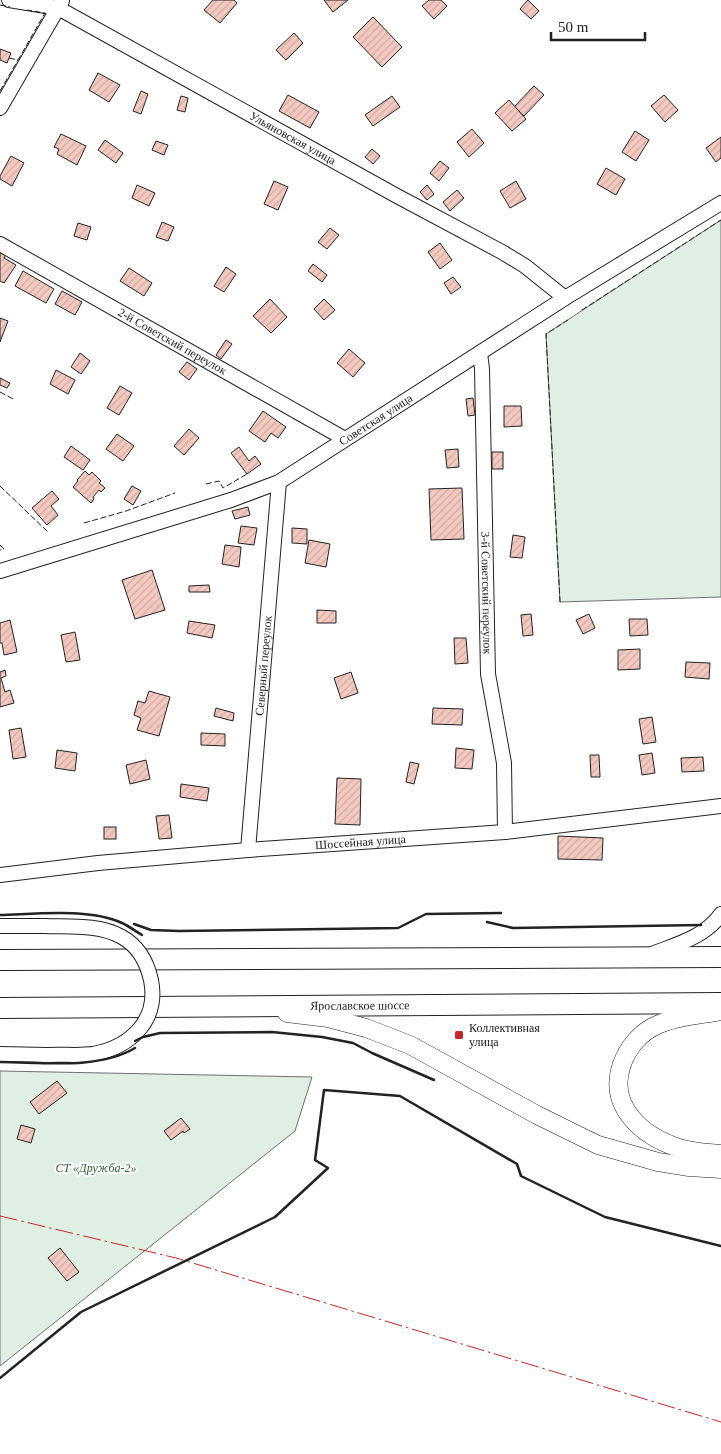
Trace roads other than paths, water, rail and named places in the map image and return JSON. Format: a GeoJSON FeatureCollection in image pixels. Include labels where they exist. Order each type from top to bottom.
{"type":"FeatureCollection","features":[{"type":"Feature","properties":{"kind":"highway"},"geometry":{"type":"LineString","coordinates":[[0,960],[721,957]]}},
{"type":"Feature","properties":{"kind":"highway","name":"Ярославское шоссе"},"geometry":{"type":"LineString","coordinates":[[0,1008],[721,1003]]}},
{"type":"Feature","properties":{"kind":"main road"},"geometry":{"type":"LineString","coordinates":[[232,1006],[328,1018],[366,1028],[410,1045],[537,1115],[598,1145],[658,1162],[689,1167],[721,1169]]}},
{"type":"Feature","properties":{"kind":"main road"},"geometry":{"type":"LineString","coordinates":[[721,1012],[678,1019],[656,1025],[638,1038],[626,1054],[618,1082],[620,1098],[627,1113],[655,1138],[681,1148],[721,1154]]}},
{"type":"Feature","properties":{"kind":"street","name":"Ульяновская улица"},"geometry":{"type":"LineString","coordinates":[[9,0],[60,4],[397,196],[502,252],[525,266],[565,298]]}},
{"type":"Feature","properties":{"kind":"street"},"geometry":{"type":"LineString","coordinates":[[0,108],[60,4]]}},
{"type":"Feature","properties":{"kind":"street","name":"Советская улица"},"geometry":{"type":"LineString","coordinates":[[0,571],[231,500],[279,482],[565,298],[721,203]]}},
{"type":"Feature","properties":{"kind":"street","name":"2-й Советский переулок"},"geometry":{"type":"LineString","coordinates":[[0,244],[345,439]]}},
{"type":"Feature","properties":{"kind":"street","name":"3-й Советский переулок"},"geometry":{"type":"LineString","coordinates":[[480,353],[482,369],[488,674],[504,763],[506,832]]}},
{"type":"Feature","properties":{"kind":"street","name":"Северный переулок"},"geometry":{"type":"LineString","coordinates":[[248,850],[279,482]]}},
{"type":"Feature","properties":{"kind":"street","name":"Шоссейная улица"},"geometry":{"type":"LineString","coordinates":[[0,875],[98,863],[248,850],[506,832],[721,806]]}},
{"type":"Feature","properties":{"kind":"street"},"geometry":{"type":"LineString","coordinates":[[643,957],[689,940],[707,929],[721,914]]}},
{"type":"Feature","properties":{"kind":"street"},"geometry":{"type":"LineString","coordinates":[[0,926],[102,929],[123,937],[140,952],[149,971],[153,991],[151,1010],[142,1026],[130,1038],[115,1047],[92,1054],[0,1054]]}},
{"type":"Feature","properties":{"kind":"place","name":"Коллективная улица"},"geometry":{"type":"Point","coordinates":[459,1035]}},
{"type":"Feature","properties":{"kind":"park label","name":"СТ «Дружба-2»"},"geometry":{"type":"Point","coordinates":[96,1168]}}]}
